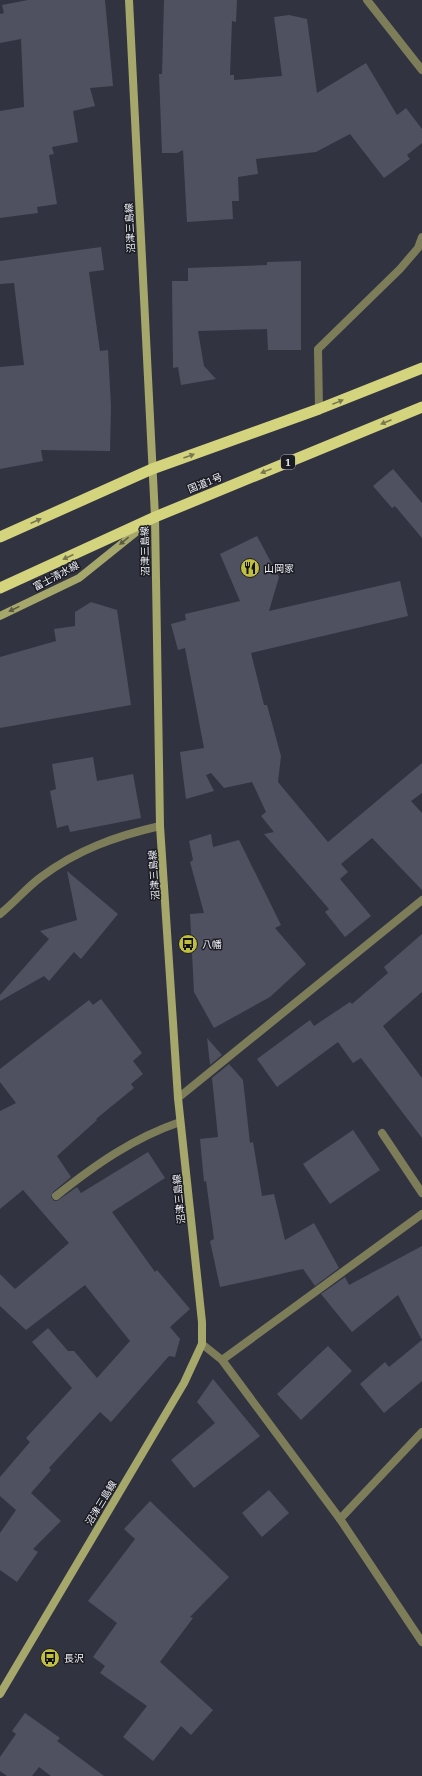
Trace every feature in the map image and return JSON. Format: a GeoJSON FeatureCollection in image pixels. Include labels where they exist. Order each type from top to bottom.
{"type":"FeatureCollection","features":[{"type":"Feature","properties":{"kind":"highway"},"geometry":{"type":"LineString","coordinates":[[0,537],[152,469],[319,409],[422,368]]}},
{"type":"Feature","properties":{"kind":"highway","name":"国道1号"},"geometry":{"type":"LineString","coordinates":[[0,588],[155,517],[422,407]]}},
{"type":"Feature","properties":{"kind":"main road","name":"沼津三島線"},"geometry":{"type":"LineString","coordinates":[[0,1694],[184,1383],[202,1344],[202,1322],[178,1098],[160,826],[155,517],[129,0]]}},
{"type":"Feature","properties":{"kind":"main road","name":"富士清水線"},"geometry":{"type":"LineString","coordinates":[[0,616],[79,578],[155,517]]}},
{"type":"Feature","properties":{"kind":"street"},"geometry":{"type":"LineString","coordinates":[[367,0],[422,70]]}},
{"type":"Feature","properties":{"kind":"street"},"geometry":{"type":"LineString","coordinates":[[319,409],[318,349],[400,269],[418,248],[422,237]]}},
{"type":"Feature","properties":{"kind":"street"},"geometry":{"type":"LineString","coordinates":[[0,914],[40,878],[80,852],[130,833],[160,826]]}},
{"type":"Feature","properties":{"kind":"street"},"geometry":{"type":"LineString","coordinates":[[178,1098],[422,900]]}},
{"type":"Feature","properties":{"kind":"street"},"geometry":{"type":"LineString","coordinates":[[56,1196],[116,1151],[158,1129],[180,1122]]}},
{"type":"Feature","properties":{"kind":"street"},"geometry":{"type":"LineString","coordinates":[[382,1133],[422,1193]]}},
{"type":"Feature","properties":{"kind":"street"},"geometry":{"type":"LineString","coordinates":[[222,1360],[422,1214]]}},
{"type":"Feature","properties":{"kind":"street"},"geometry":{"type":"LineString","coordinates":[[202,1344],[222,1360],[340,1519],[422,1642]]}},
{"type":"Feature","properties":{"kind":"street"},"geometry":{"type":"LineString","coordinates":[[340,1519],[422,1432]]}},
{"type":"Feature","properties":{"kind":"building"},"geometry":{"type":"Polygon","coordinates":[[[28,0],[105,0],[113,86],[90,88],[95,106],[73,111],[78,142],[52,147],[54,154],[49,155],[57,204],[37,207],[38,213],[0,218],[0,111],[24,107],[21,39],[0,43],[0,14],[4,13],[2,5],[28,0]]]}},
{"type":"Feature","properties":{"kind":"building"},"geometry":{"type":"Polygon","coordinates":[[[164,0],[237,0],[236,22],[232,21],[230,75],[234,75],[234,80],[282,76],[274,17],[289,15],[307,19],[317,93],[366,63],[397,115],[406,108],[422,129],[422,143],[407,155],[410,159],[384,178],[350,134],[316,152],[256,159],[258,174],[238,177],[239,201],[232,201],[233,219],[187,222],[183,150],[177,153],[162,153],[159,74],[162,74],[164,0]]]}},
{"type":"Feature","properties":{"kind":"building"},"geometry":{"type":"Polygon","coordinates":[[[101,247],[104,270],[89,272],[100,351],[108,350],[111,407],[110,451],[41,450],[43,461],[0,469],[0,367],[24,365],[14,283],[0,284],[0,261],[101,247]]]}},
{"type":"Feature","properties":{"kind":"building"},"geometry":{"type":"Polygon","coordinates":[[[301,261],[301,350],[268,350],[267,329],[198,331],[204,366],[216,379],[181,385],[178,367],[173,368],[172,281],[188,281],[188,268],[267,265],[267,262],[301,261]]]}},
{"type":"Feature","properties":{"kind":"building"},"geometry":{"type":"Polygon","coordinates":[[[393,469],[422,503],[422,538],[395,506],[392,508],[373,486],[393,469]]]}},
{"type":"Feature","properties":{"kind":"building"},"geometry":{"type":"Polygon","coordinates":[[[257,536],[279,577],[269,611],[400,581],[408,616],[251,653],[264,705],[267,705],[281,756],[278,782],[328,842],[422,763],[422,793],[411,801],[422,813],[422,890],[372,838],[341,864],[348,872],[340,879],[371,916],[345,937],[325,912],[329,909],[264,834],[274,832],[261,816],[266,812],[252,782],[224,788],[211,773],[206,775],[214,791],[186,799],[180,752],[204,748],[185,648],[178,650],[171,624],[186,620],[185,614],[240,601],[220,554],[257,536]]]}},
{"type":"Feature","properties":{"kind":"building"},"geometry":{"type":"Polygon","coordinates":[[[91,602],[117,610],[131,705],[0,728],[0,657],[56,641],[54,629],[75,626],[75,612],[91,602]]]}},
{"type":"Feature","properties":{"kind":"building"},"geometry":{"type":"Polygon","coordinates":[[[93,757],[97,781],[133,774],[141,818],[70,832],[68,825],[57,828],[50,791],[56,789],[52,764],[93,757]]]}},
{"type":"Feature","properties":{"kind":"building"},"geometry":{"type":"Polygon","coordinates":[[[211,834],[213,847],[239,840],[281,925],[275,928],[306,964],[270,997],[214,1028],[194,992],[190,914],[204,913],[190,862],[193,860],[189,841],[211,834]]]}},
{"type":"Feature","properties":{"kind":"building"},"geometry":{"type":"Polygon","coordinates":[[[67,871],[118,914],[81,959],[74,952],[49,981],[44,976],[0,1001],[0,995],[49,939],[40,931],[77,920],[67,871]]]}},
{"type":"Feature","properties":{"kind":"building"},"geometry":{"type":"Polygon","coordinates":[[[422,934],[422,992],[383,1026],[422,1078],[422,1138],[361,1058],[353,1063],[338,1042],[277,1087],[257,1059],[310,1020],[314,1026],[350,1002],[352,1004],[388,973],[384,967],[422,934]]]}},
{"type":"Feature","properties":{"kind":"building"},"geometry":{"type":"Polygon","coordinates":[[[101,999],[142,1053],[133,1061],[143,1074],[131,1084],[134,1088],[96,1119],[97,1120],[57,1156],[71,1177],[53,1192],[51,1197],[54,1201],[57,1201],[77,1187],[81,1193],[148,1152],[165,1178],[112,1212],[155,1272],[157,1270],[190,1309],[170,1327],[180,1339],[175,1357],[169,1356],[111,1422],[100,1412],[49,1468],[51,1470],[31,1493],[61,1521],[33,1549],[38,1552],[17,1582],[0,1570],[0,1533],[16,1510],[0,1496],[0,1477],[30,1442],[26,1438],[72,1388],[32,1342],[48,1328],[68,1351],[74,1351],[97,1378],[130,1341],[85,1285],[26,1330],[0,1306],[0,1274],[15,1289],[69,1243],[23,1190],[0,1209],[0,1111],[16,1103],[0,1082],[0,1069],[89,1000],[93,1005],[101,999]]]}},
{"type":"Feature","properties":{"kind":"building"},"geometry":{"type":"Polygon","coordinates":[[[207,1038],[222,1055],[210,1065],[207,1038]]]}},
{"type":"Feature","properties":{"kind":"building"},"geometry":{"type":"Polygon","coordinates":[[[229,1064],[243,1080],[250,1143],[253,1142],[262,1196],[274,1194],[285,1240],[314,1223],[339,1268],[315,1286],[303,1269],[220,1287],[210,1241],[214,1239],[206,1181],[204,1182],[200,1139],[218,1137],[212,1078],[229,1064]]]}},
{"type":"Feature","properties":{"kind":"building"},"geometry":{"type":"Polygon","coordinates":[[[353,1130],[380,1170],[330,1204],[303,1164],[353,1130]]]}},
{"type":"Feature","properties":{"kind":"building"},"geometry":{"type":"Polygon","coordinates":[[[422,1246],[422,1340],[398,1295],[352,1332],[321,1294],[345,1277],[349,1285],[422,1246]]]}},
{"type":"Feature","properties":{"kind":"building"},"geometry":{"type":"Polygon","coordinates":[[[422,1340],[422,1381],[384,1413],[360,1384],[385,1362],[389,1367],[422,1340]]]}},
{"type":"Feature","properties":{"kind":"building"},"geometry":{"type":"Polygon","coordinates":[[[328,1346],[352,1371],[301,1420],[277,1394],[328,1346]]]}},
{"type":"Feature","properties":{"kind":"building"},"geometry":{"type":"Polygon","coordinates":[[[213,1379],[260,1436],[194,1488],[171,1460],[215,1423],[197,1402],[213,1379]]]}},
{"type":"Feature","properties":{"kind":"building"},"geometry":{"type":"Polygon","coordinates":[[[269,1490],[289,1513],[262,1537],[242,1513],[269,1490]]]}},
{"type":"Feature","properties":{"kind":"building"},"geometry":{"type":"Polygon","coordinates":[[[150,1501],[229,1577],[190,1617],[193,1618],[160,1662],[213,1710],[191,1735],[181,1726],[153,1761],[123,1737],[147,1706],[100,1673],[105,1666],[93,1657],[117,1623],[88,1601],[135,1539],[124,1529],[150,1501]]]}},
{"type":"Feature","properties":{"kind":"building"},"geometry":{"type":"Polygon","coordinates":[[[25,1713],[60,1738],[57,1741],[104,1776],[51,1776],[39,1767],[32,1776],[7,1776],[0,1771],[0,1757],[16,1734],[12,1731],[25,1713]]]}},
{"type":"Feature","properties":{"kind":"place","name":"山岡家"},"geometry":{"type":"Point","coordinates":[250,568]}},
{"type":"Feature","properties":{"kind":"place","name":"八幡"},"geometry":{"type":"Point","coordinates":[188,944]}},
{"type":"Feature","properties":{"kind":"place","name":"長沢"},"geometry":{"type":"Point","coordinates":[50,1658]}}]}
